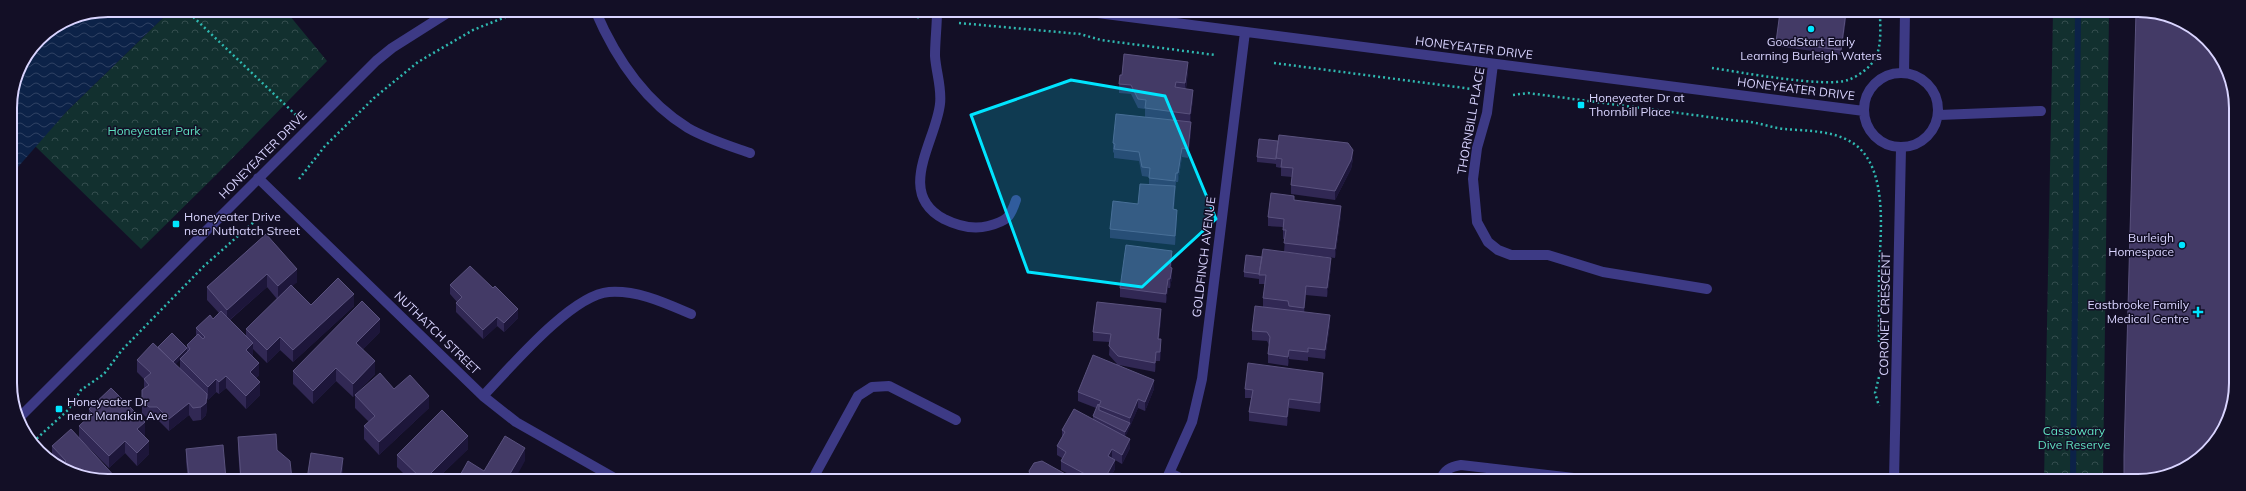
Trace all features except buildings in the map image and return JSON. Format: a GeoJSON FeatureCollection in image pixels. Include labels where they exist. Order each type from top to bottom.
{"type":"FeatureCollection","features":[{"type":"Feature","properties":{"kind":"street","name":"HONEYEATER DRIVE"},"geometry":{"type":"LineString","coordinates":[[23,414],[376,61],[392,48],[441,17]]}},
{"type":"Feature","properties":{"kind":"street"},"geometry":{"type":"LineString","coordinates":[[598,17],[619,59],[637,83],[651,98],[689,128],[714,140],[750,153]]}},
{"type":"Feature","properties":{"kind":"street"},"geometry":{"type":"LineString","coordinates":[[937,17],[935,56],[940,104],[935,126],[920,166],[920,178],[926,203],[936,215],[949,222],[966,228],[983,227],[1000,223],[1011,215],[1016,200]]}},
{"type":"Feature","properties":{"kind":"street","name":"HONEYEATER DRIVE"},"geometry":{"type":"LineString","coordinates":[[1129,17],[1864,110]]}},
{"type":"Feature","properties":{"kind":"street"},"geometry":{"type":"LineString","coordinates":[[1904,73],[1905,17]]}},
{"type":"Feature","properties":{"kind":"street","name":"GOLDFINCH AVENUE"},"geometry":{"type":"LineString","coordinates":[[1169,474],[1192,422],[1204,366],[1245,32]]}},
{"type":"Feature","properties":{"kind":"street","name":"THORNBILL PLACE"},"geometry":{"type":"LineString","coordinates":[[1494,64],[1487,113],[1477,148],[1473,179],[1477,222],[1488,242],[1498,250],[1511,255],[1548,255],[1603,272],[1706,289]]}},
{"type":"Feature","properties":{"kind":"street"},"geometry":{"type":"LineString","coordinates":[[1904,73],[1915,76],[1929,87],[1938,102],[1939,114],[1936,125],[1930,134],[1912,146],[1901,148],[1884,143],[1871,132],[1866,122],[1864,110],[1866,99],[1871,88],[1880,80],[1891,74],[1904,73]]}},
{"type":"Feature","properties":{"kind":"street"},"geometry":{"type":"LineString","coordinates":[[1939,114],[2041,111]]}},
{"type":"Feature","properties":{"kind":"street","name":"CORONET CRESCENT"},"geometry":{"type":"LineString","coordinates":[[1894,474],[1901,148]]}},
{"type":"Feature","properties":{"kind":"street","name":"NUTHATCH STREET"},"geometry":{"type":"LineString","coordinates":[[258,178],[483,396],[516,422],[607,474]]}},
{"type":"Feature","properties":{"kind":"street"},"geometry":{"type":"LineString","coordinates":[[483,396],[564,314],[597,295],[608,292],[630,293],[653,298],[691,314]]}},
{"type":"Feature","properties":{"kind":"street"},"geometry":{"type":"LineString","coordinates":[[815,474],[858,396],[872,387],[889,386],[956,420]]}},
{"type":"Feature","properties":{"kind":"street"},"geometry":{"type":"LineString","coordinates":[[1443,474],[1445,470],[1451,466],[1461,465],[1539,474]]}},
{"type":"Feature","properties":{"kind":"path"},"geometry":{"type":"LineString","coordinates":[[193,17],[309,127]]}},
{"type":"Feature","properties":{"kind":"path"},"geometry":{"type":"LineString","coordinates":[[299,179],[325,146],[374,98],[418,62],[473,30],[505,17]]}},
{"type":"Feature","properties":{"kind":"path"},"geometry":{"type":"LineString","coordinates":[[918,17],[925,20]]}},
{"type":"Feature","properties":{"kind":"path","name":"HONEYEATER DRIVE"},"geometry":{"type":"LineString","coordinates":[[1712,68],[1828,82],[1848,80],[1863,72],[1876,58],[1881,35],[1880,17]]}},
{"type":"Feature","properties":{"kind":"path"},"geometry":{"type":"LineString","coordinates":[[959,23],[1080,34],[1101,40],[1215,55]]}},
{"type":"Feature","properties":{"kind":"path"},"geometry":{"type":"LineString","coordinates":[[1274,63],[1472,89]]}},
{"type":"Feature","properties":{"kind":"path"},"geometry":{"type":"LineString","coordinates":[[1513,95],[1528,93],[1739,121],[1752,121],[1771,127],[1828,134],[1856,146],[1867,156],[1875,174],[1881,206],[1879,346]]}},
{"type":"Feature","properties":{"kind":"path"},"geometry":{"type":"LineString","coordinates":[[37,439],[68,410],[81,390],[104,374],[122,350],[204,266],[263,214]]}},
{"type":"Feature","properties":{"kind":"path"},"geometry":{"type":"LineString","coordinates":[[1879,374],[1875,393],[1879,405],[1879,412]]}},
{"type":"Feature","properties":{"kind":"highlighted area"},"geometry":{"type":"Polygon","coordinates":[[[1071,80],[1165,96],[1216,219],[1142,287],[1028,272],[971,115],[1071,80]]]}},
{"type":"Feature","properties":{"kind":"green space","name":"Honeyeater Park"},"geometry":{"type":"Polygon","coordinates":[[[164,17],[291,17],[327,61],[217,174],[141,249],[35,146],[67,111],[164,17]]]}},
{"type":"Feature","properties":{"kind":"green space","name":"Cassowary Dive Reserve"},"geometry":{"type":"Polygon","coordinates":[[[2053,17],[2109,17],[2103,474],[2044,474],[2053,17]]]}},
{"type":"Feature","properties":{"kind":"water"},"geometry":{"type":"Polygon","coordinates":[[[108,17],[164,17],[67,111],[17,168],[17,102],[20,85],[26,68],[44,44],[63,29],[85,20],[108,17]]]}},
{"type":"Feature","properties":{"kind":"waterway"},"geometry":{"type":"LineString","coordinates":[[2073,474],[2078,17]]}},
{"type":"Feature","properties":{"kind":"place","name":"GoodStart Early Learning Burleigh Waters"},"geometry":{"type":"Point","coordinates":[1811,29]}},
{"type":"Feature","properties":{"kind":"place","name":"Honeyeater Dr at Thornbill Place"},"geometry":{"type":"Point","coordinates":[1581,105]}},
{"type":"Feature","properties":{"kind":"place","name":"Honeyeater Drive near Nuthatch Street"},"geometry":{"type":"Point","coordinates":[176,224]}},
{"type":"Feature","properties":{"kind":"place","name":"Burleigh Homespace"},"geometry":{"type":"Point","coordinates":[2182,245]}},
{"type":"Feature","properties":{"kind":"place","name":"Eastbrooke Family Medical Centre"},"geometry":{"type":"Point","coordinates":[2198,312]}},
{"type":"Feature","properties":{"kind":"place","name":"Honeyeater Dr near Manakin Ave"},"geometry":{"type":"Point","coordinates":[59,409]}}]}
